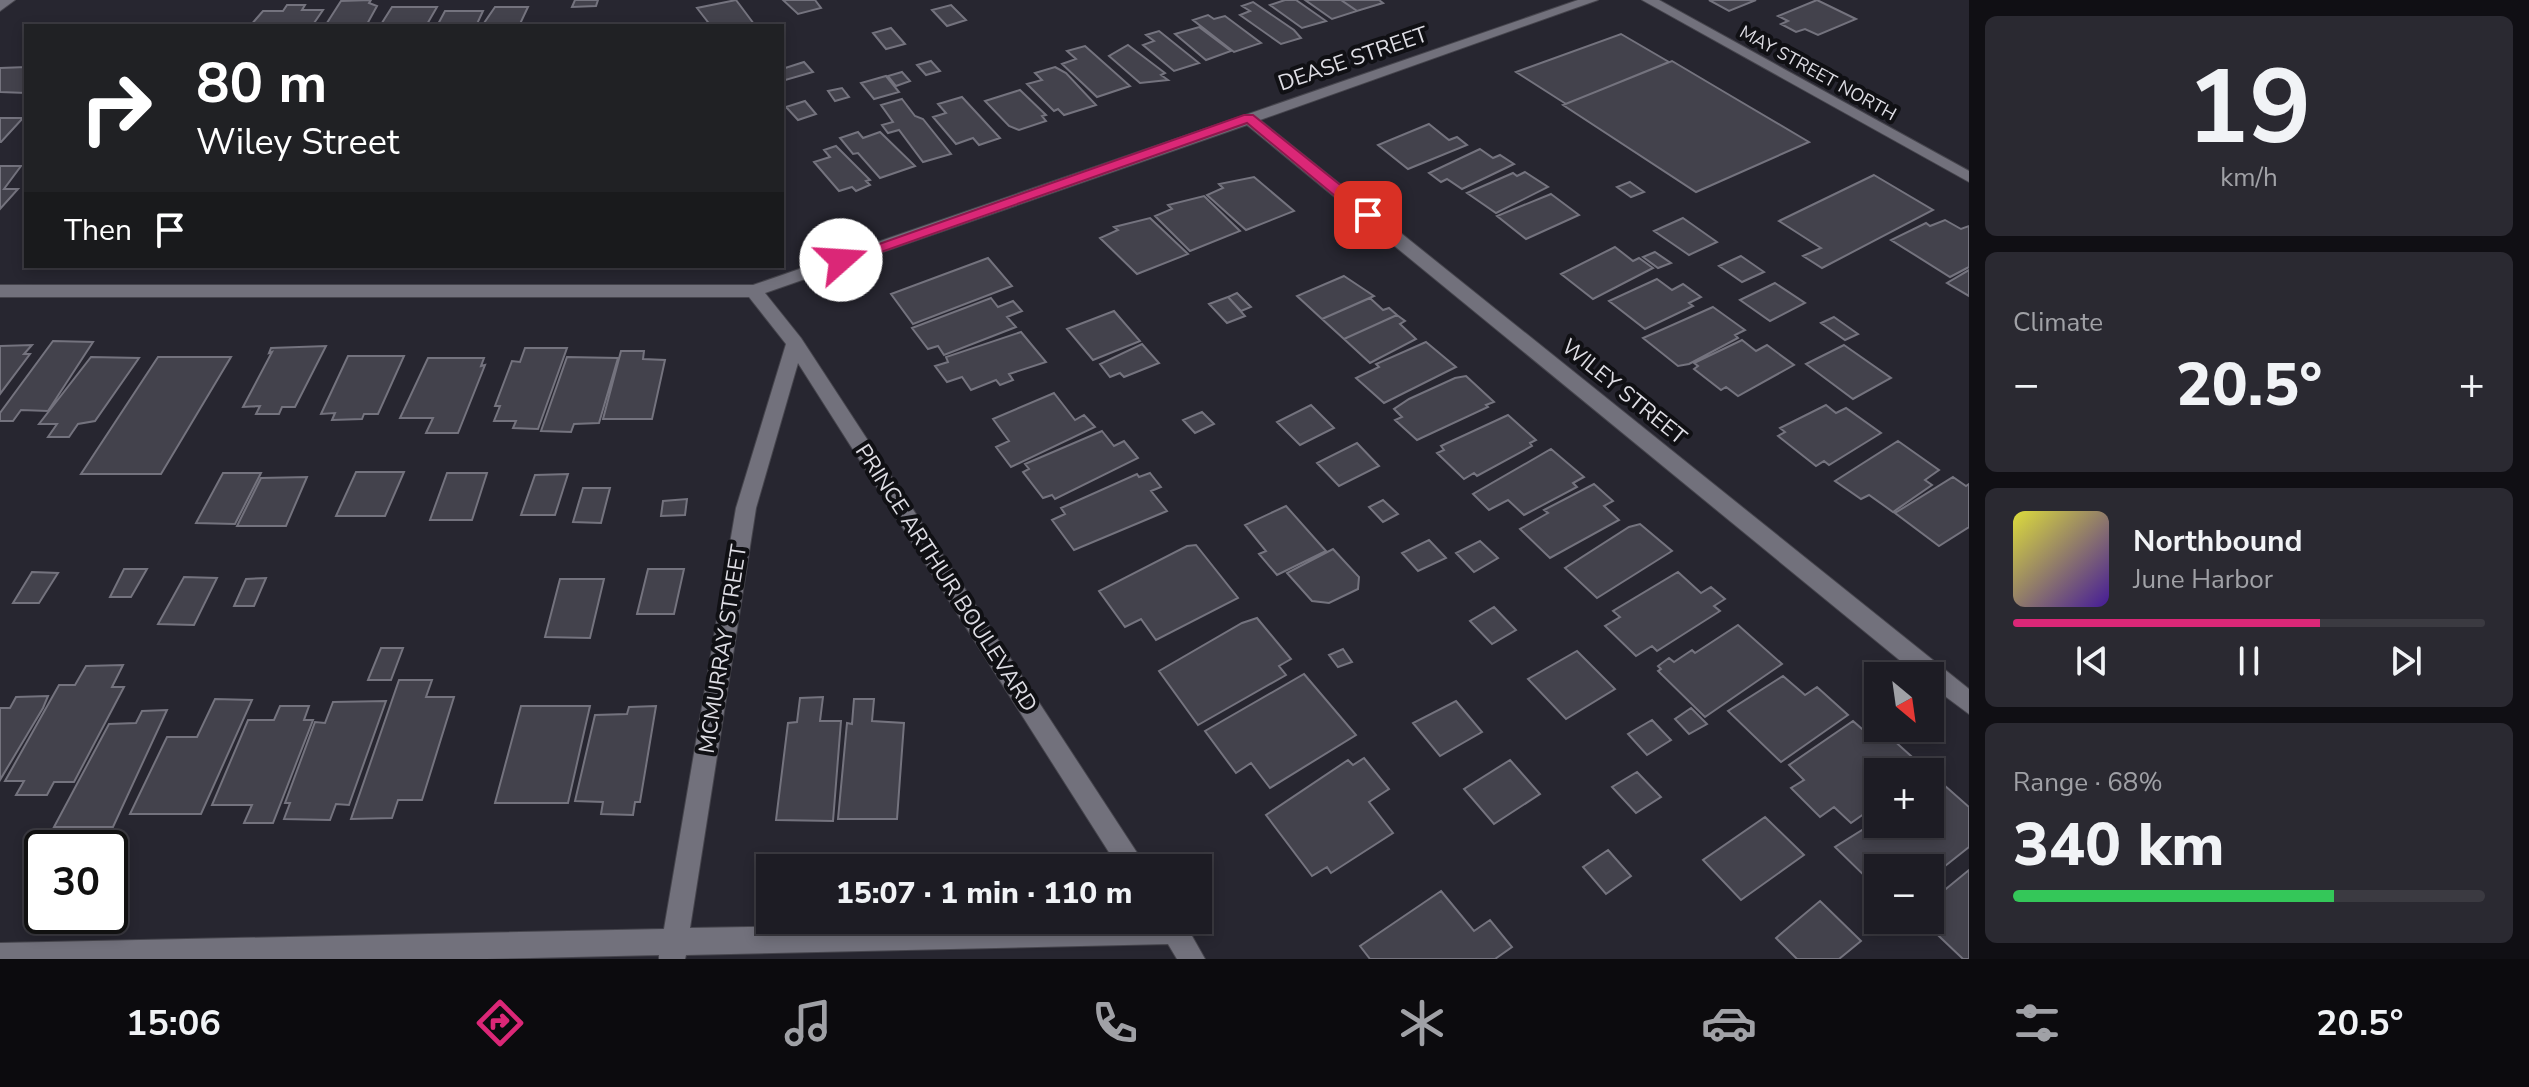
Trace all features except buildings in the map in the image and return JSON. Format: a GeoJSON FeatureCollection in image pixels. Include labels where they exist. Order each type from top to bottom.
{"type":"FeatureCollection","features":[{"type":"Feature","properties":{"kind":"street"},"geometry":{"type":"LineString","coordinates":[[0,7],[8,0]]}},
{"type":"Feature","properties":{"kind":"street","name":"DEASE STREET"},"geometry":{"type":"LineString","coordinates":[[0,291],[754,291],[1591,0]]}},
{"type":"Feature","properties":{"kind":"street","name":"MAY STREET NORTH"},"geometry":{"type":"LineString","coordinates":[[1649,0],[1969,177]]}},
{"type":"Feature","properties":{"kind":"street","name":"WILEY STREET"},"geometry":{"type":"LineString","coordinates":[[1248,118],[1969,703]]}},
{"type":"Feature","properties":{"kind":"street","name":"PRINCE ARTHUR BOULEVARD"},"geometry":{"type":"LineString","coordinates":[[754,291],[795,343],[1125,854]]}},
{"type":"Feature","properties":{"kind":"street","name":"MCMURRAY STREET"},"geometry":{"type":"LineString","coordinates":[[673,950],[746,508],[795,343]]}},
{"type":"Feature","properties":{"kind":"street"},"geometry":{"type":"LineString","coordinates":[[0,956],[673,950],[1005,934]]}},
{"type":"Feature","properties":{"kind":"street"},"geometry":{"type":"LineString","coordinates":[[1176,934],[1192,959]]}},
{"type":"Feature","properties":{"kind":"route"},"geometry":{"type":"LineString","coordinates":[[841,260],[1248,118],[1368,215]]}}]}
